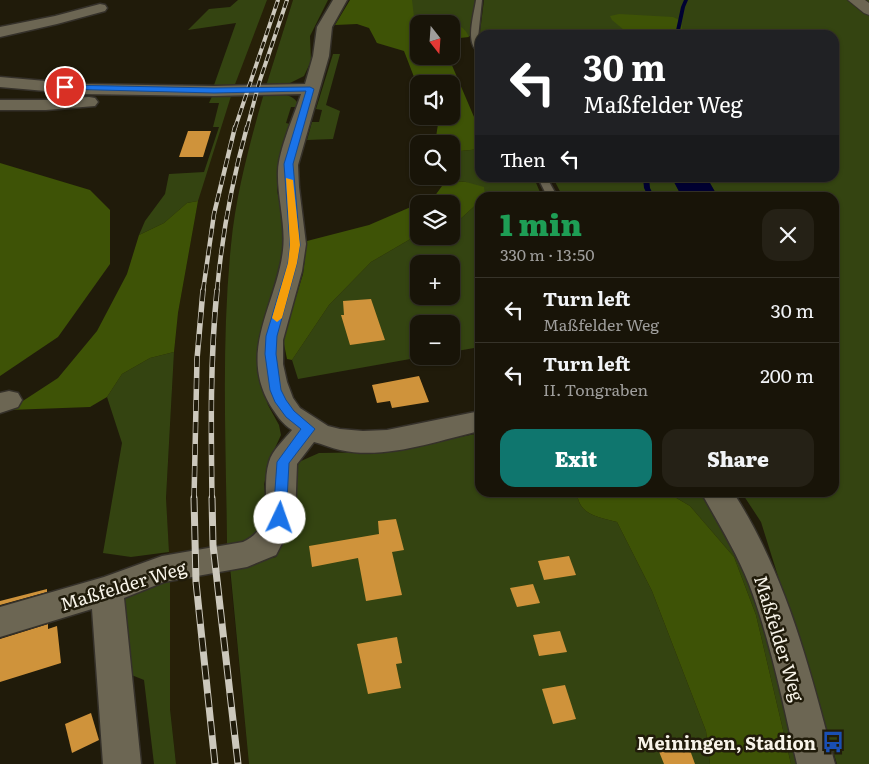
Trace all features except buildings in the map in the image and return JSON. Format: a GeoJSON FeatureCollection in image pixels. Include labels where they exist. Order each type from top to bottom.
{"type":"FeatureCollection","features":[{"type":"Feature","properties":{"kind":"street"},"geometry":{"type":"LineString","coordinates":[[340,0],[326,23],[321,55],[289,164],[295,245],[292,263],[272,336],[270,354],[275,390],[290,414],[308,429],[345,441],[365,442],[404,437],[475,422]]}},
{"type":"Feature","properties":{"kind":"street"},"geometry":{"type":"LineString","coordinates":[[855,0],[869,10]]}},
{"type":"Feature","properties":{"kind":"street"},"geometry":{"type":"LineString","coordinates":[[0,32],[57,20],[100,8]]}},
{"type":"Feature","properties":{"kind":"street"},"geometry":{"type":"LineString","coordinates":[[0,82],[80,89],[214,91],[310,89]]}},
{"type":"Feature","properties":{"kind":"street"},"geometry":{"type":"LineString","coordinates":[[0,105],[46,105],[214,91]]}},
{"type":"Feature","properties":{"kind":"street","name":"Maßfelder Weg"},"geometry":{"type":"LineString","coordinates":[[0,622],[107,590],[162,569],[247,554],[266,546],[280,518],[283,462],[308,429]]}},
{"type":"Feature","properties":{"kind":"street","name":"Maßfelder Weg"},"geometry":{"type":"LineString","coordinates":[[719,497],[746,542],[763,577],[778,619],[816,764]]}},
{"type":"Feature","properties":{"kind":"street"},"geometry":{"type":"LineString","coordinates":[[107,590],[122,764]]}},
{"type":"Feature","properties":{"kind":"lane"},"geometry":{"type":"LineString","coordinates":[[475,30],[479,0]]}},
{"type":"Feature","properties":{"kind":"shaded area"},"geometry":{"type":"Polygon","coordinates":[[[267,0],[293,0],[264,93],[231,244],[225,401],[227,544],[249,764],[176,764],[170,709],[170,576],[166,498],[178,313],[203,178],[252,33],[267,0]]]}},
{"type":"Feature","properties":{"kind":"shaded area"},"geometry":{"type":"Polygon","coordinates":[[[674,182],[709,182],[715,192],[679,192],[674,182]]]}},
{"type":"Feature","properties":{"kind":"green space"},"geometry":{"type":"Polygon","coordinates":[[[238,0],[267,0],[234,87],[218,88],[214,85],[236,23],[188,30],[209,9],[230,7],[238,0]]]}},
{"type":"Feature","properties":{"kind":"green space"},"geometry":{"type":"Polygon","coordinates":[[[293,0],[328,0],[310,36],[311,61],[304,76],[290,83],[266,86],[293,0]]]}},
{"type":"Feature","properties":{"kind":"green space"},"geometry":{"type":"Polygon","coordinates":[[[350,0],[476,0],[470,28],[471,36],[460,37],[460,15],[410,15],[410,41],[377,43],[367,18],[350,0]]]}},
{"type":"Feature","properties":{"kind":"green space"},"geometry":{"type":"Polygon","coordinates":[[[350,0],[412,0],[414,15],[410,15],[410,65],[452,65],[456,75],[413,75],[404,51],[377,43],[369,28],[357,24],[335,25],[350,0]]]}},
{"type":"Feature","properties":{"kind":"green space"},"geometry":{"type":"Polygon","coordinates":[[[484,0],[869,0],[869,764],[837,764],[761,522],[745,497],[839,497],[839,192],[715,192],[709,182],[839,182],[839,30],[480,30],[484,0]]]}},
{"type":"Feature","properties":{"kind":"green space"},"geometry":{"type":"Polygon","coordinates":[[[619,14],[673,17],[680,20],[683,30],[624,30],[610,16],[619,14]]]}},
{"type":"Feature","properties":{"kind":"green space"},"geometry":{"type":"Polygon","coordinates":[[[460,26],[465,31],[469,37],[460,38],[460,26]]]}},
{"type":"Feature","properties":{"kind":"green space"},"geometry":{"type":"Polygon","coordinates":[[[333,54],[340,54],[326,105],[340,111],[333,139],[307,140],[312,122],[319,122],[322,110],[316,109],[333,54]]]}},
{"type":"Feature","properties":{"kind":"green space"},"geometry":{"type":"Polygon","coordinates":[[[460,84],[475,119],[475,150],[460,151],[460,135],[436,135],[438,125],[460,125],[460,84]]]}},
{"type":"Feature","properties":{"kind":"green space"},"geometry":{"type":"Polygon","coordinates":[[[232,93],[198,201],[187,203],[164,223],[139,235],[145,221],[165,194],[169,174],[204,172],[219,127],[213,127],[219,103],[209,103],[213,94],[232,93]]]}},
{"type":"Feature","properties":{"kind":"green space"},"geometry":{"type":"Polygon","coordinates":[[[264,93],[286,95],[297,102],[297,107],[291,107],[286,123],[290,124],[279,159],[277,174],[277,190],[286,237],[280,270],[262,326],[259,347],[262,383],[268,405],[279,425],[281,435],[264,484],[266,505],[264,528],[248,542],[227,544],[226,319],[231,245],[240,187],[264,93]]]}},
{"type":"Feature","properties":{"kind":"green space"},"geometry":{"type":"Polygon","coordinates":[[[475,150],[475,182],[536,182],[540,192],[480,192],[466,182],[460,181],[460,151],[475,150]]]}},
{"type":"Feature","properties":{"kind":"green space"},"geometry":{"type":"Polygon","coordinates":[[[0,163],[90,190],[110,210],[110,264],[58,337],[0,376],[0,163]]]}},
{"type":"Feature","properties":{"kind":"green space"},"geometry":{"type":"Polygon","coordinates":[[[460,181],[484,187],[485,192],[475,192],[475,206],[460,219],[460,195],[435,195],[442,185],[460,185],[460,181]]]}},
{"type":"Feature","properties":{"kind":"green space"},"geometry":{"type":"Polygon","coordinates":[[[555,182],[674,182],[679,192],[560,192],[555,182]]]}},
{"type":"Feature","properties":{"kind":"green space"},"geometry":{"type":"Polygon","coordinates":[[[198,201],[178,313],[174,352],[150,358],[122,374],[107,397],[90,407],[9,410],[58,378],[97,331],[127,274],[139,235],[164,223],[187,203],[198,201]]]}},
{"type":"Feature","properties":{"kind":"green space"},"geometry":{"type":"Polygon","coordinates":[[[475,206],[475,348],[460,350],[460,315],[410,315],[410,359],[298,379],[292,360],[329,305],[371,262],[410,239],[410,245],[460,245],[460,219],[475,206]]]}},
{"type":"Feature","properties":{"kind":"green space"},"geometry":{"type":"Polygon","coordinates":[[[410,207],[410,239],[371,262],[329,305],[292,360],[287,359],[283,339],[303,274],[307,241],[369,225],[410,207]]]}},
{"type":"Feature","properties":{"kind":"green space"},"geometry":{"type":"Polygon","coordinates":[[[174,352],[166,498],[169,552],[131,557],[103,553],[122,443],[107,397],[122,374],[150,358],[174,352]]]}},
{"type":"Feature","properties":{"kind":"green space"},"geometry":{"type":"Polygon","coordinates":[[[475,434],[475,497],[578,497],[581,506],[586,511],[617,522],[652,591],[706,731],[710,764],[249,764],[230,567],[276,557],[295,517],[296,467],[301,461],[319,453],[385,452],[475,434]]]}},
{"type":"Feature","properties":{"kind":"green space"},"geometry":{"type":"Polygon","coordinates":[[[578,497],[675,497],[690,506],[734,557],[756,615],[791,764],[710,764],[706,731],[652,591],[617,522],[591,514],[581,506],[578,497]]]}},
{"type":"Feature","properties":{"kind":"green space"},"geometry":{"type":"Polygon","coordinates":[[[675,497],[702,497],[717,514],[756,592],[801,764],[791,764],[756,615],[734,557],[690,506],[675,497]]]}},
{"type":"Feature","properties":{"kind":"green space"},"geometry":{"type":"Polygon","coordinates":[[[170,576],[170,709],[176,764],[154,764],[144,680],[129,674],[122,596],[170,576]]]}},
{"type":"Feature","properties":{"kind":"waterway"},"geometry":{"type":"LineString","coordinates":[[678,30],[686,0]]}},
{"type":"Feature","properties":{"kind":"waterway"},"geometry":{"type":"LineString","coordinates":[[646,182],[649,192]]}},
{"type":"Feature","properties":{"kind":"railway"},"geometry":{"type":"LineString","coordinates":[[235,128],[278,0]]}},
{"type":"Feature","properties":{"kind":"railway"},"geometry":{"type":"LineString","coordinates":[[247,128],[259,83],[287,0]]}},
{"type":"Feature","properties":{"kind":"railway"},"geometry":{"type":"LineString","coordinates":[[203,291],[214,214],[235,127]]}},
{"type":"Feature","properties":{"kind":"railway"},"geometry":{"type":"LineString","coordinates":[[217,291],[228,208],[247,127]]}},
{"type":"Feature","properties":{"kind":"railway"},"geometry":{"type":"LineString","coordinates":[[194,498],[197,359],[203,290]]}},
{"type":"Feature","properties":{"kind":"railway"},"geometry":{"type":"LineString","coordinates":[[212,499],[212,368],[217,290]]}},
{"type":"Feature","properties":{"kind":"railway"},"geometry":{"type":"LineString","coordinates":[[194,498],[196,582],[215,764]]}},
{"type":"Feature","properties":{"kind":"railway"},"geometry":{"type":"LineString","coordinates":[[212,498],[213,545],[238,764]]}},
{"type":"Feature","properties":{"kind":"slow traffic"},"geometry":{"type":"LineString","coordinates":[[277,318],[295,245],[289,180]]}},
{"type":"Feature","properties":{"kind":"place","name":"Meiningen, Stadion"},"geometry":{"type":"Point","coordinates":[833,742]}},
{"type":"Feature","properties":{"kind":"route"},"geometry":{"type":"LineString","coordinates":[[65,87],[80,89],[214,91],[310,89],[289,164],[288,171],[295,245],[292,263],[272,336],[270,354],[275,390],[281,402],[290,414],[308,429],[283,462],[280,518]]}}]}
